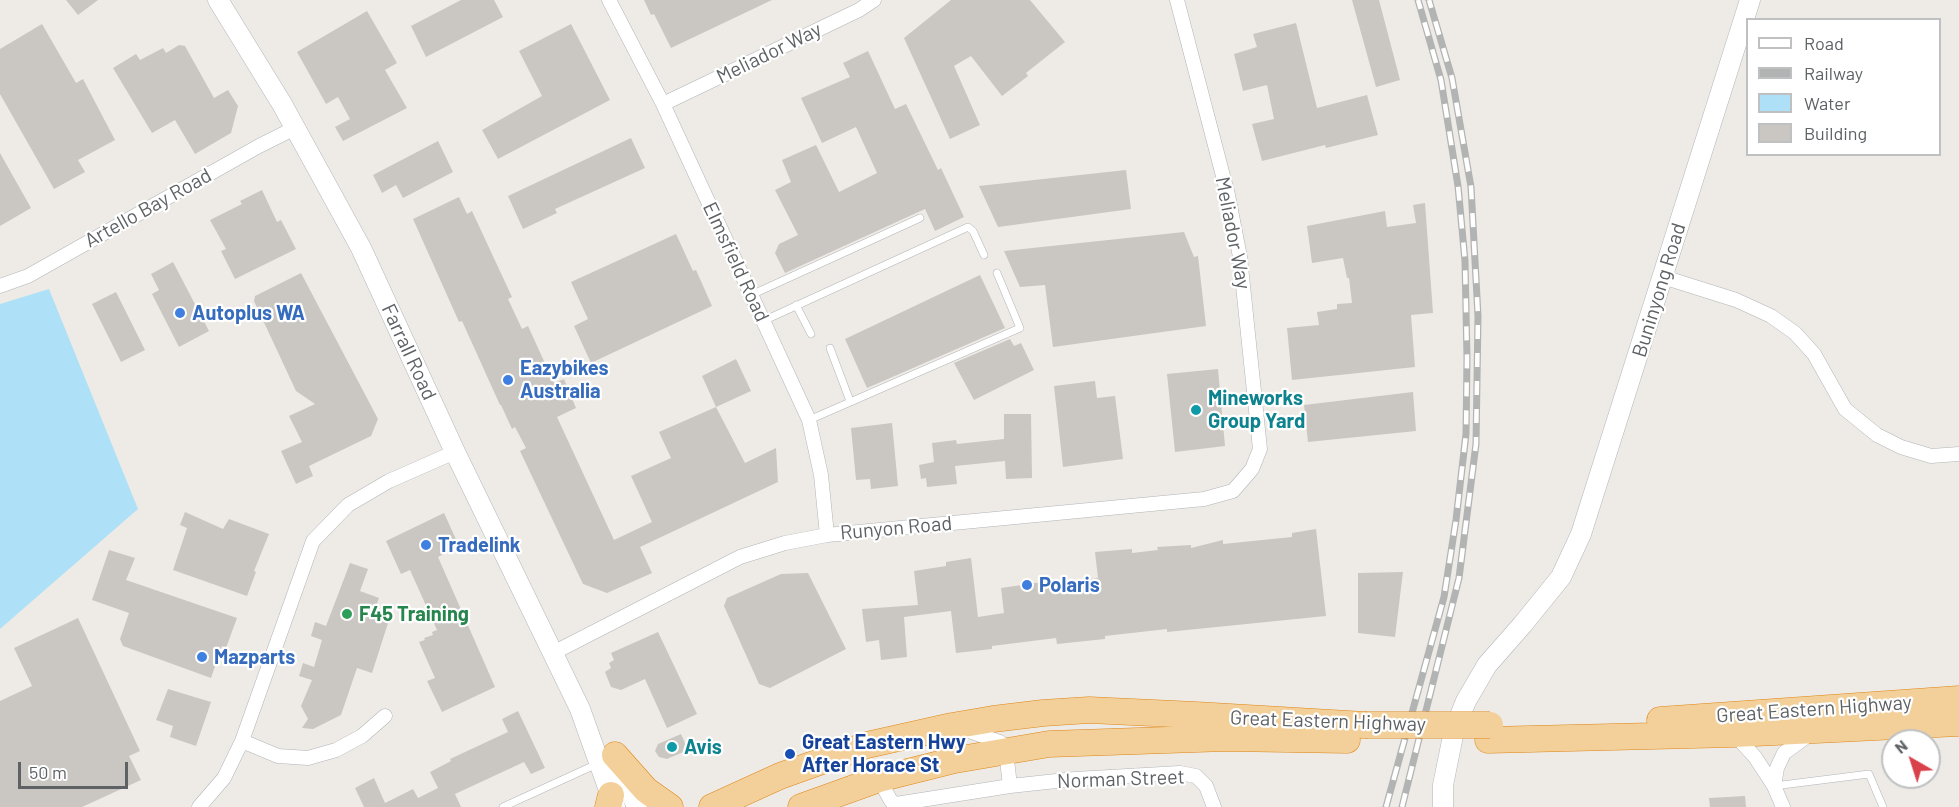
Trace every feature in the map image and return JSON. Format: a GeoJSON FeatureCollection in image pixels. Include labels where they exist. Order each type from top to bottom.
{"type":"FeatureCollection","features":[{"type":"Feature","properties":{"kind":"highway","name":"Great Eastern Highway"},"geometry":{"type":"LineString","coordinates":[[1489,732],[1959,699]]}},
{"type":"Feature","properties":{"kind":"highway","name":"Great Eastern Highway"},"geometry":{"type":"LineString","coordinates":[[712,807],[811,764],[867,745],[952,726],[1043,713],[1089,710],[1196,715],[1365,733]]}},
{"type":"Feature","properties":{"kind":"highway","name":"Great Eastern Highway"},"geometry":{"type":"LineString","coordinates":[[801,807],[879,779],[955,760],[1049,744],[1365,733],[1734,734],[1959,723]]}},
{"type":"Feature","properties":{"kind":"highway"},"geometry":{"type":"LineString","coordinates":[[607,759],[670,807]]}},
{"type":"Feature","properties":{"kind":"main road","name":"Farrall Road"},"geometry":{"type":"LineString","coordinates":[[218,0],[282,104],[361,248],[455,452],[582,713],[637,807]]}},
{"type":"Feature","properties":{"kind":"main road","name":"Buninyong Road"},"geometry":{"type":"LineString","coordinates":[[1443,807],[1443,785],[1454,731],[1466,701],[1487,665],[1561,577],[1581,534],[1750,0]]}},
{"type":"Feature","properties":{"kind":"main road","name":"Farrall Road"},"geometry":{"type":"LineString","coordinates":[[607,759],[611,803]]}},
{"type":"Feature","properties":{"kind":"street","name":"Elmsfield Road"},"geometry":{"type":"LineString","coordinates":[[609,0],[663,104],[809,420],[821,475],[827,535]]}},
{"type":"Feature","properties":{"kind":"street","name":"Meliador Way"},"geometry":{"type":"LineString","coordinates":[[663,104],[859,10],[874,0]]}},
{"type":"Feature","properties":{"kind":"street","name":"Meliador Way"},"geometry":{"type":"LineString","coordinates":[[1177,0],[1228,195],[1240,257],[1260,448],[1252,469]]}},
{"type":"Feature","properties":{"kind":"street","name":"Artello Bay Road"},"geometry":{"type":"LineString","coordinates":[[0,286],[28,276],[295,128]]}},
{"type":"Feature","properties":{"kind":"street"},"geometry":{"type":"LineString","coordinates":[[1663,277],[1736,300],[1771,316],[1795,333],[1814,354],[1845,409],[1877,435],[1901,447],[1931,456],[1959,454]]}},
{"type":"Feature","properties":{"kind":"street"},"geometry":{"type":"LineString","coordinates":[[200,807],[224,778],[242,741],[313,541],[348,505],[389,481],[455,452]]}},
{"type":"Feature","properties":{"kind":"street","name":"Runyon Road"},"geometry":{"type":"LineString","coordinates":[[553,653],[740,557],[785,543],[827,535],[1204,499],[1233,491],[1252,469]]}},
{"type":"Feature","properties":{"kind":"street"},"geometry":{"type":"LineString","coordinates":[[242,741],[278,756],[308,758],[336,750],[362,736],[385,716]]}},
{"type":"Feature","properties":{"kind":"street"},"geometry":{"type":"LineString","coordinates":[[952,726],[1000,742],[1005,751],[1010,786]]}},
{"type":"Feature","properties":{"kind":"street"},"geometry":{"type":"LineString","coordinates":[[1774,786],[1777,768],[1784,753],[1814,731]]}},
{"type":"Feature","properties":{"kind":"street"},"geometry":{"type":"LineString","coordinates":[[1734,734],[1755,757],[1774,786],[1783,807]]}},
{"type":"Feature","properties":{"kind":"street","name":"Norman Street"},"geometry":{"type":"LineString","coordinates":[[879,779],[891,801],[896,804],[1010,786],[1075,779],[1180,773],[1196,776],[1206,786],[1214,807]]}},
{"type":"Feature","properties":{"kind":"lane"},"geometry":{"type":"LineString","coordinates":[[751,295],[920,218]]}},
{"type":"Feature","properties":{"kind":"lane"},"geometry":{"type":"LineString","coordinates":[[763,321],[968,227],[973,231],[984,255]]}},
{"type":"Feature","properties":{"kind":"lane"},"geometry":{"type":"LineString","coordinates":[[809,420],[1020,328],[997,273]]}},
{"type":"Feature","properties":{"kind":"lane"},"geometry":{"type":"LineString","coordinates":[[796,305],[811,334]]}},
{"type":"Feature","properties":{"kind":"lane"},"geometry":{"type":"LineString","coordinates":[[830,348],[850,401]]}},
{"type":"Feature","properties":{"kind":"lane"},"geometry":{"type":"LineString","coordinates":[[503,807],[607,759]]}},
{"type":"Feature","properties":{"kind":"lane"},"geometry":{"type":"LineString","coordinates":[[1774,786],[1869,774],[1883,807]]}},
{"type":"Feature","properties":{"kind":"water"},"geometry":{"type":"Polygon","coordinates":[[[49,289],[138,509],[0,629],[0,304],[49,289]]]}},
{"type":"Feature","properties":{"kind":"building"},"geometry":{"type":"Polygon","coordinates":[[[66,0],[98,0],[78,15],[66,0]]]}},
{"type":"Feature","properties":{"kind":"building"},"geometry":{"type":"Polygon","coordinates":[[[461,0],[494,0],[503,17],[426,57],[411,26],[461,0]]]}},
{"type":"Feature","properties":{"kind":"building"},"geometry":{"type":"Polygon","coordinates":[[[644,0],[772,0],[671,48],[654,14],[651,15],[644,0]]]}},
{"type":"Feature","properties":{"kind":"building"},"geometry":{"type":"Polygon","coordinates":[[[951,0],[1030,0],[1065,42],[1026,73],[1028,76],[1002,96],[971,56],[954,66],[980,125],[950,139],[904,38],[951,0]]]}},
{"type":"Feature","properties":{"kind":"building"},"geometry":{"type":"Polygon","coordinates":[[[1352,0],[1379,0],[1400,80],[1376,87],[1352,0]]]}},
{"type":"Feature","properties":{"kind":"building"},"geometry":{"type":"Polygon","coordinates":[[[367,11],[397,63],[385,70],[407,108],[343,141],[335,127],[350,119],[338,97],[326,104],[297,52],[367,11]]]}},
{"type":"Feature","properties":{"kind":"building"},"geometry":{"type":"Polygon","coordinates":[[[1296,23],[1317,108],[1367,95],[1378,135],[1326,148],[1325,145],[1262,161],[1252,124],[1274,119],[1267,85],[1243,91],[1234,54],[1257,47],[1253,34],[1296,23]]]}},
{"type":"Feature","properties":{"kind":"building"},"geometry":{"type":"Polygon","coordinates":[[[42,24],[76,83],[83,79],[115,140],[78,160],[85,172],[54,189],[0,94],[0,49],[42,24]]]}},
{"type":"Feature","properties":{"kind":"building"},"geometry":{"type":"Polygon","coordinates":[[[571,24],[610,100],[498,159],[482,130],[542,96],[519,51],[571,24]]]}},
{"type":"Feature","properties":{"kind":"building"},"geometry":{"type":"Polygon","coordinates":[[[179,45],[185,46],[214,98],[228,90],[238,106],[231,133],[195,154],[175,120],[152,133],[113,68],[136,54],[140,60],[163,48],[166,53],[179,45]]]}},
{"type":"Feature","properties":{"kind":"building"},"geometry":{"type":"Polygon","coordinates":[[[868,51],[895,109],[906,104],[938,170],[941,168],[964,217],[935,231],[925,209],[785,273],[775,253],[779,244],[798,235],[775,190],[791,182],[782,160],[816,145],[839,192],[877,173],[856,127],[822,143],[801,98],[850,77],[843,63],[868,51]]]}},
{"type":"Feature","properties":{"kind":"building"},"geometry":{"type":"Polygon","coordinates":[[[631,138],[645,168],[555,209],[557,213],[523,229],[508,196],[631,138]]]}},
{"type":"Feature","properties":{"kind":"building"},"geometry":{"type":"Polygon","coordinates":[[[438,141],[453,172],[403,198],[396,185],[382,193],[373,175],[438,141]]]}},
{"type":"Feature","properties":{"kind":"building"},"geometry":{"type":"Polygon","coordinates":[[[0,153],[31,208],[0,226],[0,153]]]}},
{"type":"Feature","properties":{"kind":"building"},"geometry":{"type":"Polygon","coordinates":[[[1126,170],[1131,209],[998,227],[979,186],[1126,170]]]}},
{"type":"Feature","properties":{"kind":"building"},"geometry":{"type":"Polygon","coordinates":[[[262,190],[277,222],[281,220],[296,249],[235,279],[221,251],[226,249],[210,220],[242,204],[240,201],[262,190]]]}},
{"type":"Feature","properties":{"kind":"building"},"geometry":{"type":"Polygon","coordinates":[[[459,197],[467,214],[472,211],[512,297],[508,299],[522,329],[528,326],[554,383],[564,379],[576,408],[557,417],[614,540],[652,522],[631,476],[671,458],[659,432],[716,407],[745,463],[776,448],[778,482],[640,547],[652,573],[607,593],[583,584],[520,451],[526,448],[515,427],[512,429],[462,321],[459,322],[413,219],[459,197]]]}},
{"type":"Feature","properties":{"kind":"building"},"geometry":{"type":"Polygon","coordinates":[[[1425,203],[1433,313],[1411,315],[1415,367],[1292,380],[1287,328],[1319,325],[1317,312],[1337,309],[1337,304],[1352,303],[1349,278],[1347,278],[1343,258],[1312,263],[1307,226],[1385,211],[1387,227],[1416,223],[1413,205],[1425,203]]]}},
{"type":"Feature","properties":{"kind":"building"},"geometry":{"type":"Polygon","coordinates":[[[1184,232],[1194,257],[1198,256],[1206,326],[1053,347],[1045,285],[1020,287],[1004,251],[1184,232]]]}},
{"type":"Feature","properties":{"kind":"building"},"geometry":{"type":"Polygon","coordinates":[[[676,234],[712,306],[591,363],[574,326],[588,319],[571,282],[676,234]]]}},
{"type":"Feature","properties":{"kind":"building","name":"Autoplus WA"},"geometry":{"type":"Polygon","coordinates":[[[173,262],[209,331],[179,347],[152,294],[159,290],[151,274],[173,262]]]}},
{"type":"Feature","properties":{"kind":"building"},"geometry":{"type":"Polygon","coordinates":[[[301,273],[378,419],[371,436],[309,466],[313,476],[296,484],[281,451],[302,442],[289,416],[315,404],[296,391],[254,301],[255,296],[301,273]]]}},
{"type":"Feature","properties":{"kind":"building"},"geometry":{"type":"Polygon","coordinates":[[[980,275],[1005,328],[867,388],[845,339],[980,275]]]}},
{"type":"Feature","properties":{"kind":"building"},"geometry":{"type":"Polygon","coordinates":[[[116,292],[145,350],[121,362],[92,304],[116,292]]]}},
{"type":"Feature","properties":{"kind":"building"},"geometry":{"type":"Polygon","coordinates":[[[1010,339],[1014,346],[1021,343],[1034,370],[974,400],[954,363],[1010,339]]]}},
{"type":"Feature","properties":{"kind":"building"},"geometry":{"type":"Polygon","coordinates":[[[736,359],[751,391],[716,407],[702,376],[736,359]]]}},
{"type":"Feature","properties":{"kind":"building","name":"Mineworks Group Yard"},"geometry":{"type":"Polygon","coordinates":[[[1218,369],[1225,446],[1175,452],[1167,374],[1218,369]]]}},
{"type":"Feature","properties":{"kind":"building"},"geometry":{"type":"Polygon","coordinates":[[[1095,381],[1097,398],[1115,396],[1123,459],[1063,467],[1054,386],[1095,381]]]}},
{"type":"Feature","properties":{"kind":"building"},"geometry":{"type":"Polygon","coordinates":[[[1413,392],[1416,431],[1308,442],[1304,405],[1413,392]]]}},
{"type":"Feature","properties":{"kind":"building"},"geometry":{"type":"Polygon","coordinates":[[[1004,414],[1031,414],[1032,478],[1006,479],[1005,461],[955,466],[957,484],[927,487],[926,478],[921,479],[919,465],[934,462],[932,443],[956,440],[957,444],[1004,439],[1004,414]]]}},
{"type":"Feature","properties":{"kind":"building"},"geometry":{"type":"Polygon","coordinates":[[[892,423],[898,486],[871,489],[870,479],[856,480],[851,428],[892,423]]]}},
{"type":"Feature","properties":{"kind":"building"},"geometry":{"type":"Polygon","coordinates":[[[185,512],[223,529],[229,519],[269,534],[247,596],[173,570],[187,528],[180,525],[185,512]]]}},
{"type":"Feature","properties":{"kind":"building"},"geometry":{"type":"Polygon","coordinates":[[[444,513],[459,546],[438,557],[495,687],[442,712],[427,681],[435,678],[419,642],[433,635],[432,632],[437,630],[410,570],[401,574],[386,541],[444,513]]]}},
{"type":"Feature","properties":{"kind":"building"},"geometry":{"type":"Polygon","coordinates":[[[1316,529],[1326,616],[1167,632],[1167,629],[1057,644],[1056,638],[956,653],[951,611],[904,617],[907,657],[881,660],[879,640],[866,642],[862,609],[918,605],[914,571],[946,566],[946,562],[971,558],[978,617],[1004,613],[1001,588],[1049,581],[1049,584],[1098,578],[1095,552],[1132,549],[1132,553],[1158,550],[1157,547],[1191,545],[1191,548],[1223,540],[1223,544],[1292,537],[1292,533],[1316,529]]]}},
{"type":"Feature","properties":{"kind":"building"},"geometry":{"type":"Polygon","coordinates":[[[109,550],[135,558],[126,580],[237,618],[226,648],[222,646],[211,678],[123,646],[120,639],[129,613],[92,600],[109,550]]]}},
{"type":"Feature","properties":{"kind":"building"},"geometry":{"type":"Polygon","coordinates":[[[350,563],[368,569],[360,591],[379,598],[373,615],[389,620],[372,673],[357,668],[341,715],[313,729],[302,728],[308,719],[301,706],[312,680],[299,676],[303,663],[314,667],[322,640],[311,636],[315,622],[326,626],[350,563]]]}},
{"type":"Feature","properties":{"kind":"building"},"geometry":{"type":"Polygon","coordinates":[[[1403,572],[1395,637],[1358,633],[1358,573],[1403,572]]]}},
{"type":"Feature","properties":{"kind":"building"},"geometry":{"type":"Polygon","coordinates":[[[808,573],[846,649],[770,688],[759,684],[724,606],[727,598],[781,574],[808,573]]]}},
{"type":"Feature","properties":{"kind":"building"},"geometry":{"type":"Polygon","coordinates":[[[78,618],[140,751],[129,756],[141,780],[82,807],[0,807],[0,701],[32,686],[14,648],[78,618]]]}},
{"type":"Feature","properties":{"kind":"building"},"geometry":{"type":"Polygon","coordinates":[[[658,632],[697,714],[667,728],[645,679],[621,690],[611,687],[605,672],[611,668],[609,663],[614,660],[611,653],[658,632]]]}},
{"type":"Feature","properties":{"kind":"building"},"geometry":{"type":"Polygon","coordinates":[[[168,689],[211,702],[196,746],[170,737],[173,726],[156,720],[168,689]]]}},
{"type":"Feature","properties":{"kind":"building"},"geometry":{"type":"Polygon","coordinates":[[[518,711],[545,768],[531,774],[524,762],[455,794],[461,807],[364,807],[355,788],[374,778],[385,803],[413,789],[418,798],[438,788],[430,772],[451,761],[450,759],[508,732],[502,719],[518,711]]]}},
{"type":"Feature","properties":{"kind":"building","name":"Avis"},"geometry":{"type":"Polygon","coordinates":[[[681,734],[688,750],[667,759],[659,757],[655,751],[658,744],[681,734]]]}},
{"type":"Feature","properties":{"kind":"building"},"geometry":{"type":"Polygon","coordinates":[[[1745,796],[1746,807],[1710,807],[1709,798],[1745,796]]]}},
{"type":"Feature","properties":{"kind":"railway"},"geometry":{"type":"LineString","coordinates":[[1386,807],[1444,597],[1466,434],[1465,261],[1458,186],[1441,80],[1418,0]]}},
{"type":"Feature","properties":{"kind":"railway"},"geometry":{"type":"LineString","coordinates":[[1402,807],[1459,578],[1476,444],[1478,316],[1471,187],[1452,78],[1429,0]]}},
{"type":"Feature","properties":{"kind":"place","name":"Autoplus WA"},"geometry":{"type":"Point","coordinates":[180,313]}},
{"type":"Feature","properties":{"kind":"place","name":"Eazybikes Australia"},"geometry":{"type":"Point","coordinates":[508,380]}},
{"type":"Feature","properties":{"kind":"place","name":"Mineworks Group Yard"},"geometry":{"type":"Point","coordinates":[1196,410]}},
{"type":"Feature","properties":{"kind":"place","name":"Tradelink"},"geometry":{"type":"Point","coordinates":[426,545]}},
{"type":"Feature","properties":{"kind":"place","name":"Polaris"},"geometry":{"type":"Point","coordinates":[1027,585]}},
{"type":"Feature","properties":{"kind":"place","name":"F45 Training"},"geometry":{"type":"Point","coordinates":[347,614]}},
{"type":"Feature","properties":{"kind":"place","name":"Mazparts"},"geometry":{"type":"Point","coordinates":[202,657]}},
{"type":"Feature","properties":{"kind":"place","name":"Avis"},"geometry":{"type":"Point","coordinates":[672,747]}},
{"type":"Feature","properties":{"kind":"place","name":"Great Eastern Hwy After Horace St"},"geometry":{"type":"Point","coordinates":[790,754]}}]}
